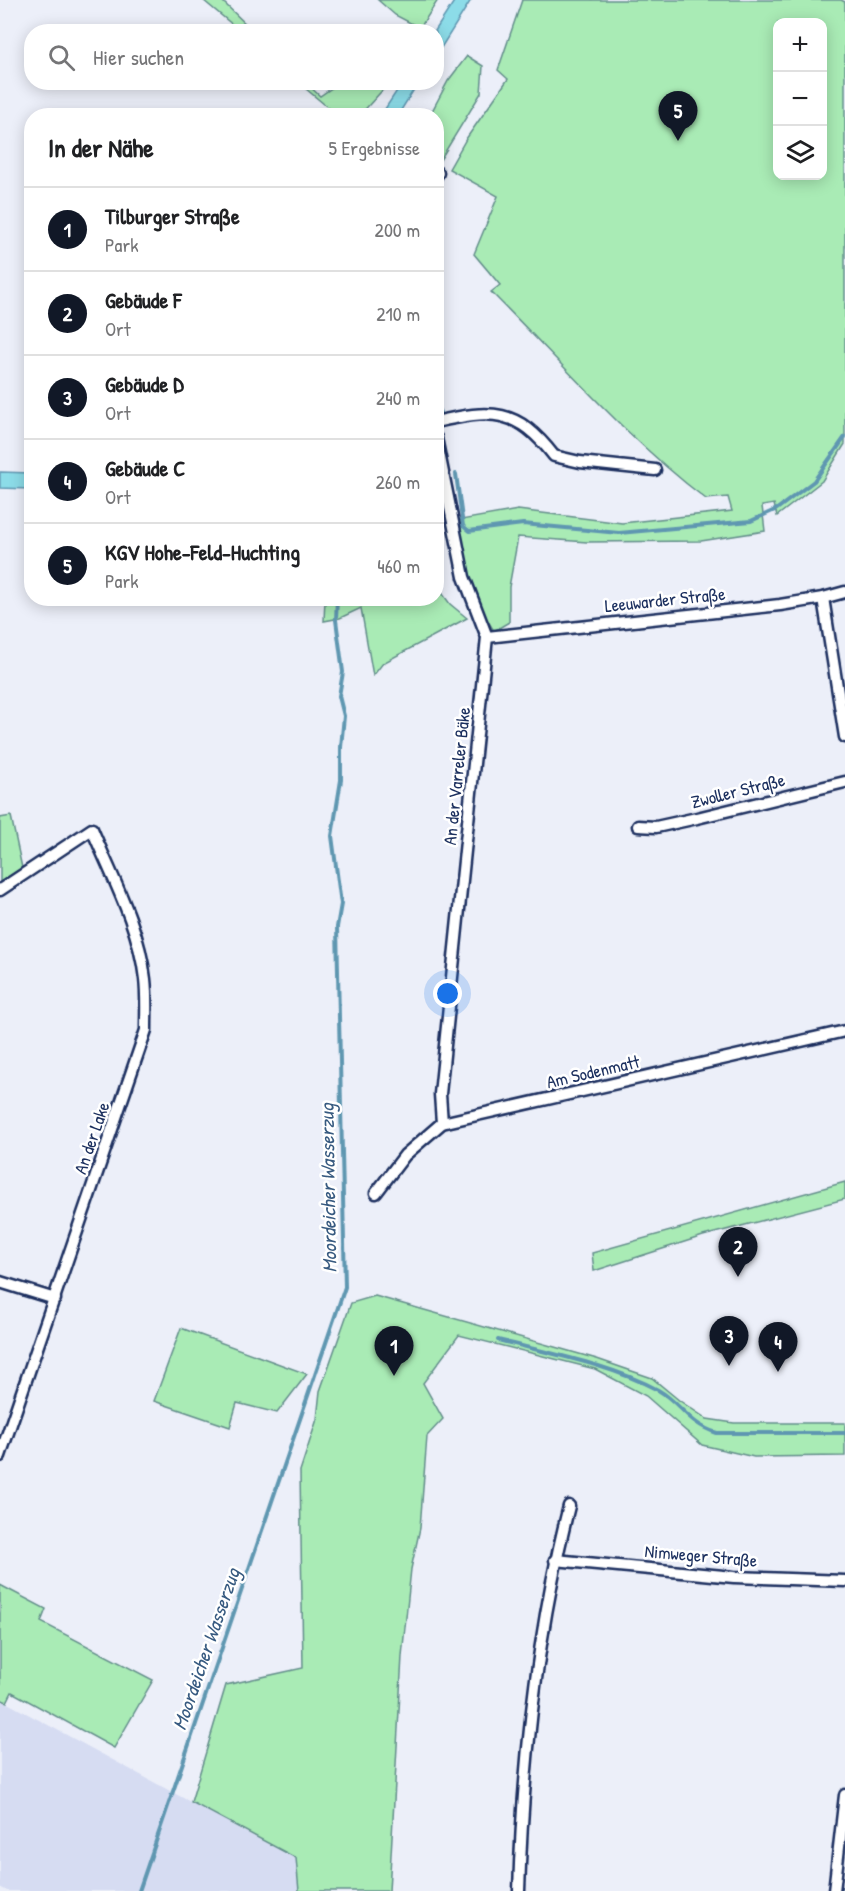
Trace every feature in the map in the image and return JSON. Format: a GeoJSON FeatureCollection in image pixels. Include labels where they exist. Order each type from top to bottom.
{"type":"FeatureCollection","features":[{"type":"Feature","properties":{"kind":"street"},"geometry":{"type":"LineString","coordinates":[[444,420],[468,415],[497,415],[512,420],[538,436],[554,456],[580,462],[655,470]]}},
{"type":"Feature","properties":{"kind":"street","name":"An der Varreler Bäke"},"geometry":{"type":"LineString","coordinates":[[442,1123],[441,1088],[488,637],[464,578],[444,478]]}},
{"type":"Feature","properties":{"kind":"street","name":"Leeuwarder Straße"},"geometry":{"type":"LineString","coordinates":[[488,637],[823,598],[845,592]]}},
{"type":"Feature","properties":{"kind":"street"},"geometry":{"type":"LineString","coordinates":[[823,598],[845,737]]}},
{"type":"Feature","properties":{"kind":"street","name":"Zwoller Straße"},"geometry":{"type":"LineString","coordinates":[[638,826],[656,827],[676,823],[845,782]]}},
{"type":"Feature","properties":{"kind":"street","name":"An der Lake"},"geometry":{"type":"LineString","coordinates":[[0,890],[92,829],[132,925],[145,977],[146,1030],[56,1299],[0,1456]]}},
{"type":"Feature","properties":{"kind":"street","name":"Am Sodenmatt"},"geometry":{"type":"LineString","coordinates":[[376,1193],[405,1155],[442,1123],[845,1031]]}},
{"type":"Feature","properties":{"kind":"street"},"geometry":{"type":"LineString","coordinates":[[0,1282],[56,1299]]}},
{"type":"Feature","properties":{"kind":"street"},"geometry":{"type":"LineString","coordinates":[[519,1891],[531,1705],[555,1560],[569,1506]]}},
{"type":"Feature","properties":{"kind":"street","name":"Nimweger Straße"},"geometry":{"type":"LineString","coordinates":[[555,1560],[734,1577],[845,1581]]}},
{"type":"Feature","properties":{"kind":"street"},"geometry":{"type":"LineString","coordinates":[[834,1891],[845,1795]]}},
{"type":"Feature","properties":{"kind":"shaded area"},"geometry":{"type":"Polygon","coordinates":[[[0,1699],[296,1859],[299,1891],[7,1891],[0,1887],[0,1699]]]}},
{"type":"Feature","properties":{"kind":"green space"},"geometry":{"type":"Polygon","coordinates":[[[203,0],[221,0],[246,24],[232,24],[203,0]]]}},
{"type":"Feature","properties":{"kind":"green space"},"geometry":{"type":"Polygon","coordinates":[[[378,0],[438,0],[423,24],[412,24],[395,15],[378,0]]]}},
{"type":"Feature","properties":{"kind":"green space"},"geometry":{"type":"Polygon","coordinates":[[[522,0],[841,0],[845,2],[845,444],[822,481],[777,516],[774,504],[762,506],[765,531],[701,541],[587,542],[518,537],[509,587],[509,622],[494,631],[474,592],[455,521],[518,510],[622,523],[732,511],[728,497],[706,499],[649,451],[491,292],[500,285],[474,254],[498,196],[449,169],[466,139],[508,79],[498,70],[522,0]]]}},
{"type":"Feature","properties":{"kind":"green space"},"geometry":{"type":"Polygon","coordinates":[[[467,56],[483,66],[481,93],[444,154],[444,108],[434,108],[448,81],[467,56]]]}},
{"type":"Feature","properties":{"kind":"green space"},"geometry":{"type":"Polygon","coordinates":[[[307,90],[314,90],[320,96],[329,90],[383,90],[366,108],[329,108],[307,90]]]}},
{"type":"Feature","properties":{"kind":"green space"},"geometry":{"type":"Polygon","coordinates":[[[444,596],[467,618],[383,663],[373,676],[361,608],[340,618],[324,621],[325,606],[444,606],[444,596]]]}},
{"type":"Feature","properties":{"kind":"green space"},"geometry":{"type":"Polygon","coordinates":[[[11,816],[22,868],[0,883],[0,818],[11,816]]]}},
{"type":"Feature","properties":{"kind":"green space"},"geometry":{"type":"Polygon","coordinates":[[[845,1182],[845,1199],[703,1236],[594,1271],[592,1253],[845,1182]]]}},
{"type":"Feature","properties":{"kind":"green space"},"geometry":{"type":"Polygon","coordinates":[[[375,1296],[597,1359],[652,1378],[707,1419],[734,1423],[845,1423],[845,1456],[754,1457],[702,1445],[646,1396],[595,1369],[459,1335],[423,1383],[443,1419],[427,1436],[420,1528],[411,1569],[402,1656],[389,1891],[299,1891],[296,1858],[191,1802],[226,1685],[303,1668],[300,1471],[317,1419],[320,1391],[351,1303],[375,1296]]]}},
{"type":"Feature","properties":{"kind":"green space"},"geometry":{"type":"Polygon","coordinates":[[[181,1328],[307,1374],[277,1413],[237,1403],[230,1427],[154,1401],[181,1328]]]}},
{"type":"Feature","properties":{"kind":"green space"},"geometry":{"type":"Polygon","coordinates":[[[0,1585],[46,1609],[41,1622],[153,1680],[114,1748],[12,1692],[7,1702],[0,1699],[0,1585]]]}},
{"type":"Feature","properties":{"kind":"water"},"geometry":{"type":"Polygon","coordinates":[[[455,0],[471,0],[444,43],[444,24],[440,24],[455,0]]]}},
{"type":"Feature","properties":{"kind":"water"},"geometry":{"type":"Polygon","coordinates":[[[397,90],[414,90],[402,108],[386,108],[397,90]]]}},
{"type":"Feature","properties":{"kind":"water"},"geometry":{"type":"Polygon","coordinates":[[[0,472],[24,473],[24,489],[0,488],[0,472]]]}},
{"type":"Feature","properties":{"kind":"waterway"},"geometry":{"type":"LineString","coordinates":[[456,474],[463,526],[469,531],[523,524],[619,533],[751,521],[777,509],[814,481],[845,437]]}},
{"type":"Feature","properties":{"kind":"waterway","name":"Moordeicher Wasserzug"},"geometry":{"type":"LineString","coordinates":[[139,1891],[345,1287],[337,927],[341,904],[332,836],[341,780],[344,716],[339,696],[343,672],[336,620],[337,606]]}},
{"type":"Feature","properties":{"kind":"waterway"},"geometry":{"type":"LineString","coordinates":[[498,1340],[580,1361],[639,1381],[666,1395],[692,1419],[717,1433],[845,1433]]}},
{"type":"Feature","properties":{"kind":"place","name":"KGV Hohe-Feld-Huchting"},"geometry":{"type":"Point","coordinates":[678,141]}},
{"type":"Feature","properties":{"kind":"place","name":"Gebäude F"},"geometry":{"type":"Point","coordinates":[738,1277]}},
{"type":"Feature","properties":{"kind":"place","name":"Gebäude D"},"geometry":{"type":"Point","coordinates":[729,1366]}},
{"type":"Feature","properties":{"kind":"place","name":"Gebäude C"},"geometry":{"type":"Point","coordinates":[778,1372]}},
{"type":"Feature","properties":{"kind":"place","name":"Tilburger Straße"},"geometry":{"type":"Point","coordinates":[394,1376]}}]}
